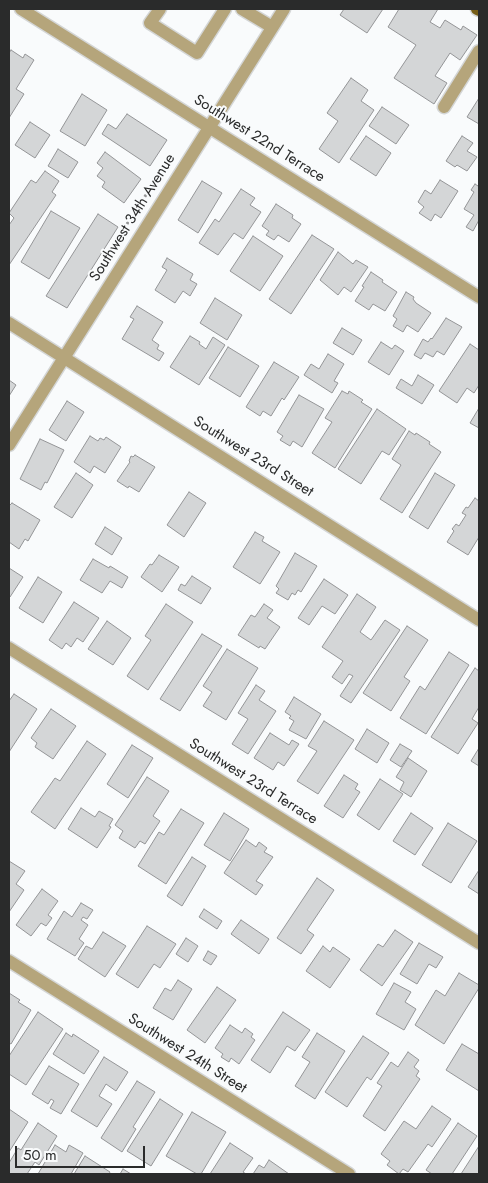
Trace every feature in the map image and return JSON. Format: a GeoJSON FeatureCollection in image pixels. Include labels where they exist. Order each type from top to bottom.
{"type":"FeatureCollection","features":[{"type":"Feature","properties":{"kind":"street","name":"Southwest 22nd Terrace"},"geometry":{"type":"LineString","coordinates":[[22,9],[479,297]]}},
{"type":"Feature","properties":{"kind":"street"},"geometry":{"type":"LineString","coordinates":[[160,9],[150,23],[197,53],[225,9]]}},
{"type":"Feature","properties":{"kind":"street"},"geometry":{"type":"LineString","coordinates":[[242,9],[272,27]]}},
{"type":"Feature","properties":{"kind":"street","name":"Southwest 34th Avenue"},"geometry":{"type":"LineString","coordinates":[[9,445],[284,9]]}},
{"type":"Feature","properties":{"kind":"street"},"geometry":{"type":"LineString","coordinates":[[444,108],[479,51]]}},
{"type":"Feature","properties":{"kind":"street","name":"Southwest 23rd Street"},"geometry":{"type":"LineString","coordinates":[[9,323],[479,620]]}},
{"type":"Feature","properties":{"kind":"street","name":"Southwest 23rd Terrace"},"geometry":{"type":"LineString","coordinates":[[9,648],[479,943]]}},
{"type":"Feature","properties":{"kind":"street","name":"Southwest 24th Street"},"geometry":{"type":"LineString","coordinates":[[9,961],[349,1174]]}},
{"type":"Feature","properties":{"kind":"path"},"geometry":{"type":"LineString","coordinates":[[127,224],[159,175]]}},
{"type":"Feature","properties":{"kind":"building"},"geometry":{"type":"Polygon","coordinates":[[[344,9],[383,9],[367,33],[340,15],[344,9]]]}},
{"type":"Feature","properties":{"kind":"building"},"geometry":{"type":"Polygon","coordinates":[[[399,9],[438,9],[430,22],[440,28],[445,20],[461,30],[463,26],[477,35],[460,60],[450,53],[435,76],[447,83],[434,104],[394,78],[416,45],[388,27],[399,9]]]}},
{"type":"Feature","properties":{"kind":"building"},"geometry":{"type":"Polygon","coordinates":[[[11,50],[23,58],[25,54],[34,60],[16,89],[24,94],[9,118],[9,53],[11,50]]]}},
{"type":"Feature","properties":{"kind":"building"},"geometry":{"type":"Polygon","coordinates":[[[351,78],[368,90],[361,101],[374,110],[339,163],[319,149],[338,121],[327,113],[351,78]]]}},
{"type":"Feature","properties":{"kind":"building"},"geometry":{"type":"Polygon","coordinates":[[[82,94],[107,110],[85,146],[60,131],[82,94]]]}},
{"type":"Feature","properties":{"kind":"building"},"geometry":{"type":"Polygon","coordinates":[[[479,98],[479,124],[467,117],[479,98]]]}},
{"type":"Feature","properties":{"kind":"building"},"geometry":{"type":"Polygon","coordinates":[[[382,107],[409,125],[396,144],[369,126],[382,107]]]}},
{"type":"Feature","properties":{"kind":"building"},"geometry":{"type":"Polygon","coordinates":[[[127,114],[167,140],[150,166],[102,134],[108,124],[116,129],[127,114]]]}},
{"type":"Feature","properties":{"kind":"building"},"geometry":{"type":"Polygon","coordinates":[[[30,122],[50,135],[35,158],[15,145],[30,122]]]}},
{"type":"Feature","properties":{"kind":"building"},"geometry":{"type":"Polygon","coordinates":[[[366,136],[391,153],[376,176],[350,159],[366,136]]]}},
{"type":"Feature","properties":{"kind":"building"},"geometry":{"type":"Polygon","coordinates":[[[462,136],[473,143],[467,151],[477,157],[467,171],[457,165],[455,167],[446,161],[462,136]]]}},
{"type":"Feature","properties":{"kind":"building"},"geometry":{"type":"Polygon","coordinates":[[[58,149],[78,162],[68,178],[48,166],[58,149]]]}},
{"type":"Feature","properties":{"kind":"building"},"geometry":{"type":"Polygon","coordinates":[[[105,152],[141,179],[124,203],[102,187],[105,182],[97,176],[103,168],[97,163],[105,152]]]}},
{"type":"Feature","properties":{"kind":"building"},"geometry":{"type":"Polygon","coordinates":[[[45,171],[59,181],[52,192],[56,195],[9,265],[9,225],[14,218],[9,213],[31,180],[36,183],[45,171]]]}},
{"type":"Feature","properties":{"kind":"building"},"geometry":{"type":"Polygon","coordinates":[[[440,180],[458,191],[441,218],[435,214],[431,221],[419,213],[424,207],[418,202],[425,190],[431,194],[440,180]]]}},
{"type":"Feature","properties":{"kind":"building"},"geometry":{"type":"Polygon","coordinates":[[[202,181],[222,193],[198,233],[178,220],[202,181]]]}},
{"type":"Feature","properties":{"kind":"building"},"geometry":{"type":"Polygon","coordinates":[[[475,184],[478,186],[479,184],[479,220],[473,231],[466,227],[474,215],[464,209],[474,192],[471,190],[475,184]]]}},
{"type":"Feature","properties":{"kind":"building"},"geometry":{"type":"Polygon","coordinates":[[[241,189],[255,198],[250,205],[261,212],[243,239],[234,233],[218,255],[199,243],[215,219],[219,222],[241,189]]]}},
{"type":"Feature","properties":{"kind":"building"},"geometry":{"type":"Polygon","coordinates":[[[276,204],[293,215],[292,218],[301,224],[289,242],[278,235],[274,240],[266,235],[269,231],[262,226],[276,204]]]}},
{"type":"Feature","properties":{"kind":"building"},"geometry":{"type":"Polygon","coordinates":[[[51,211],[80,228],[49,279],[21,262],[51,211]]]}},
{"type":"Feature","properties":{"kind":"building"},"geometry":{"type":"Polygon","coordinates":[[[98,214],[118,227],[67,308],[46,296],[98,214]]]}},
{"type":"Feature","properties":{"kind":"building"},"geometry":{"type":"Polygon","coordinates":[[[312,235],[334,249],[291,314],[269,299],[312,235]]]}},
{"type":"Feature","properties":{"kind":"building"},"geometry":{"type":"Polygon","coordinates":[[[253,236],[283,256],[260,291],[230,271],[253,236]]]}},
{"type":"Feature","properties":{"kind":"building"},"geometry":{"type":"Polygon","coordinates":[[[338,252],[353,264],[356,260],[368,267],[351,292],[344,287],[338,295],[320,280],[338,252]]]}},
{"type":"Feature","properties":{"kind":"building"},"geometry":{"type":"Polygon","coordinates":[[[167,258],[193,274],[190,280],[197,284],[190,296],[183,291],[175,303],[155,290],[167,270],[162,267],[167,258]]]}},
{"type":"Feature","properties":{"kind":"building"},"geometry":{"type":"Polygon","coordinates":[[[371,272],[397,292],[385,311],[373,304],[369,310],[355,301],[371,272]]]}},
{"type":"Feature","properties":{"kind":"building"},"geometry":{"type":"Polygon","coordinates":[[[406,292],[414,297],[413,299],[416,303],[431,313],[418,332],[407,325],[403,332],[393,326],[397,319],[393,316],[406,292]]]}},
{"type":"Feature","properties":{"kind":"building"},"geometry":{"type":"Polygon","coordinates":[[[215,298],[242,315],[227,340],[200,323],[215,298]]]}},
{"type":"Feature","properties":{"kind":"building"},"geometry":{"type":"Polygon","coordinates":[[[137,306],[163,322],[152,340],[159,345],[157,349],[164,353],[159,361],[122,339],[134,319],[130,317],[137,306]]]}},
{"type":"Feature","properties":{"kind":"building"},"geometry":{"type":"Polygon","coordinates":[[[446,318],[462,327],[444,355],[437,351],[433,357],[425,353],[421,359],[414,355],[423,339],[428,342],[432,339],[446,318]]]}},
{"type":"Feature","properties":{"kind":"building"},"geometry":{"type":"Polygon","coordinates":[[[342,328],[362,340],[353,355],[333,343],[342,328]]]}},
{"type":"Feature","properties":{"kind":"building"},"geometry":{"type":"Polygon","coordinates":[[[190,336],[200,342],[199,344],[206,349],[213,337],[225,345],[199,385],[170,367],[190,336]]]}},
{"type":"Feature","properties":{"kind":"building"},"geometry":{"type":"Polygon","coordinates":[[[381,342],[392,349],[395,345],[404,351],[389,375],[368,362],[381,342]]]}},
{"type":"Feature","properties":{"kind":"building"},"geometry":{"type":"Polygon","coordinates":[[[470,344],[479,350],[479,385],[474,393],[467,388],[457,403],[439,391],[470,344]]]}},
{"type":"Feature","properties":{"kind":"building"},"geometry":{"type":"Polygon","coordinates":[[[228,347],[259,366],[240,397],[209,378],[228,347]]]}},
{"type":"Feature","properties":{"kind":"building"},"geometry":{"type":"Polygon","coordinates":[[[328,354],[344,364],[334,381],[338,383],[332,393],[304,375],[311,364],[319,369],[328,354]]]}},
{"type":"Feature","properties":{"kind":"building"},"geometry":{"type":"Polygon","coordinates":[[[274,362],[299,377],[284,400],[282,398],[271,416],[263,411],[260,416],[246,407],[274,362]]]}},
{"type":"Feature","properties":{"kind":"building"},"geometry":{"type":"Polygon","coordinates":[[[418,375],[434,385],[422,404],[396,388],[401,379],[412,386],[418,375]]]}},
{"type":"Feature","properties":{"kind":"building"},"geometry":{"type":"Polygon","coordinates":[[[9,380],[16,385],[9,396],[9,380]]]}},
{"type":"Feature","properties":{"kind":"building"},"geometry":{"type":"Polygon","coordinates":[[[342,391],[348,394],[349,391],[363,400],[361,402],[372,409],[335,468],[312,453],[332,422],[325,418],[342,391]]]}},
{"type":"Feature","properties":{"kind":"building"},"geometry":{"type":"Polygon","coordinates":[[[299,395],[324,409],[302,447],[293,441],[290,446],[280,440],[283,436],[277,432],[299,395]]]}},
{"type":"Feature","properties":{"kind":"building"},"geometry":{"type":"Polygon","coordinates":[[[67,401],[84,412],[66,441],[49,430],[67,401]]]}},
{"type":"Feature","properties":{"kind":"building"},"geometry":{"type":"Polygon","coordinates":[[[479,408],[479,428],[470,423],[479,408]]]}},
{"type":"Feature","properties":{"kind":"building"},"geometry":{"type":"Polygon","coordinates":[[[377,409],[406,429],[389,455],[382,451],[361,484],[338,469],[377,409]]]}},
{"type":"Feature","properties":{"kind":"building"},"geometry":{"type":"Polygon","coordinates":[[[409,431],[430,442],[429,444],[441,452],[402,513],[380,499],[401,465],[392,459],[409,431]]]}},
{"type":"Feature","properties":{"kind":"building"},"geometry":{"type":"Polygon","coordinates":[[[90,436],[98,441],[100,438],[104,440],[106,437],[121,447],[105,473],[94,466],[90,473],[74,462],[90,436]]]}},
{"type":"Feature","properties":{"kind":"building"},"geometry":{"type":"Polygon","coordinates":[[[40,439],[64,450],[47,483],[45,482],[41,490],[20,479],[40,439]]]}},
{"type":"Feature","properties":{"kind":"building"},"geometry":{"type":"Polygon","coordinates":[[[135,455],[155,467],[139,492],[117,481],[130,462],[131,456],[135,455]]]}},
{"type":"Feature","properties":{"kind":"building"},"geometry":{"type":"Polygon","coordinates":[[[76,473],[93,485],[72,518],[54,507],[76,473]]]}},
{"type":"Feature","properties":{"kind":"building"},"geometry":{"type":"Polygon","coordinates":[[[435,473],[455,485],[428,529],[409,517],[435,473]]]}},
{"type":"Feature","properties":{"kind":"building"},"geometry":{"type":"Polygon","coordinates":[[[189,492],[206,503],[184,537],[167,525],[189,492]]]}},
{"type":"Feature","properties":{"kind":"building"},"geometry":{"type":"Polygon","coordinates":[[[475,498],[479,501],[479,537],[468,555],[447,542],[454,531],[452,529],[456,524],[459,526],[466,515],[462,513],[475,498]]]}},
{"type":"Feature","properties":{"kind":"building"},"geometry":{"type":"Polygon","coordinates":[[[12,503],[40,520],[28,541],[25,539],[19,549],[9,542],[9,506],[12,503]]]}},
{"type":"Feature","properties":{"kind":"building"},"geometry":{"type":"Polygon","coordinates":[[[105,527],[122,538],[112,555],[95,544],[105,527]]]}},
{"type":"Feature","properties":{"kind":"building"},"geometry":{"type":"Polygon","coordinates":[[[255,532],[264,537],[262,541],[280,552],[260,584],[233,567],[255,532]]]}},
{"type":"Feature","properties":{"kind":"building"},"geometry":{"type":"Polygon","coordinates":[[[295,553],[317,566],[301,592],[298,590],[295,595],[292,593],[288,600],[276,593],[279,589],[276,586],[295,553]]]}},
{"type":"Feature","properties":{"kind":"building"},"geometry":{"type":"Polygon","coordinates":[[[159,555],[179,567],[162,592],[141,577],[159,555]]]}},
{"type":"Feature","properties":{"kind":"building"},"geometry":{"type":"Polygon","coordinates":[[[93,559],[109,568],[110,566],[128,577],[122,588],[110,581],[102,593],[80,580],[93,559]]]}},
{"type":"Feature","properties":{"kind":"building"},"geometry":{"type":"Polygon","coordinates":[[[9,568],[23,577],[10,597],[9,597],[9,568]]]}},
{"type":"Feature","properties":{"kind":"building"},"geometry":{"type":"Polygon","coordinates":[[[192,576],[211,588],[201,604],[178,590],[181,584],[185,586],[192,576]]]}},
{"type":"Feature","properties":{"kind":"building"},"geometry":{"type":"Polygon","coordinates":[[[38,577],[62,592],[43,623],[19,608],[38,577]]]}},
{"type":"Feature","properties":{"kind":"building"},"geometry":{"type":"Polygon","coordinates":[[[324,579],[348,595],[335,614],[322,606],[309,625],[298,618],[324,579]]]}},
{"type":"Feature","properties":{"kind":"building"},"geometry":{"type":"Polygon","coordinates":[[[357,594],[376,607],[360,632],[371,640],[385,620],[400,630],[351,703],[340,696],[353,676],[349,674],[342,684],[332,677],[343,661],[322,647],[357,594]]]}},
{"type":"Feature","properties":{"kind":"building"},"geometry":{"type":"Polygon","coordinates":[[[74,602],[99,618],[83,642],[77,638],[71,647],[66,643],[62,649],[49,640],[74,602]]]}},
{"type":"Feature","properties":{"kind":"building"},"geometry":{"type":"Polygon","coordinates":[[[166,604],[193,622],[148,690],[127,676],[151,640],[145,636],[166,604]]]}},
{"type":"Feature","properties":{"kind":"building"},"geometry":{"type":"Polygon","coordinates":[[[264,604],[273,610],[267,618],[280,627],[265,649],[260,646],[259,648],[238,635],[251,615],[255,617],[264,604]]]}},
{"type":"Feature","properties":{"kind":"building"},"geometry":{"type":"Polygon","coordinates":[[[107,621],[131,638],[113,665],[88,649],[107,621]]]}},
{"type":"Feature","properties":{"kind":"building"},"geometry":{"type":"Polygon","coordinates":[[[407,626],[428,640],[404,677],[410,681],[391,711],[363,693],[407,626]]]}},
{"type":"Feature","properties":{"kind":"building"},"geometry":{"type":"Polygon","coordinates":[[[202,634],[222,646],[180,711],[160,699],[202,634]]]}},
{"type":"Feature","properties":{"kind":"building"},"geometry":{"type":"Polygon","coordinates":[[[227,649],[258,668],[226,720],[203,706],[212,692],[203,686],[227,649]]]}},
{"type":"Feature","properties":{"kind":"building"},"geometry":{"type":"Polygon","coordinates":[[[449,652],[469,665],[426,734],[400,718],[420,686],[425,690],[449,652]]]}},
{"type":"Feature","properties":{"kind":"building"},"geometry":{"type":"Polygon","coordinates":[[[475,668],[479,671],[479,707],[472,719],[478,723],[458,754],[431,737],[475,668]]]}},
{"type":"Feature","properties":{"kind":"building"},"geometry":{"type":"Polygon","coordinates":[[[256,685],[265,691],[259,700],[276,711],[248,754],[232,744],[248,719],[238,713],[256,685]]]}},
{"type":"Feature","properties":{"kind":"building"},"geometry":{"type":"Polygon","coordinates":[[[14,694],[37,709],[9,752],[9,701],[14,694]]]}},
{"type":"Feature","properties":{"kind":"building"},"geometry":{"type":"Polygon","coordinates":[[[294,697],[321,714],[306,739],[289,730],[294,721],[285,712],[294,697]]]}},
{"type":"Feature","properties":{"kind":"building"},"geometry":{"type":"Polygon","coordinates":[[[51,709],[76,726],[53,759],[35,747],[37,743],[31,738],[51,709]]]}},
{"type":"Feature","properties":{"kind":"building"},"geometry":{"type":"Polygon","coordinates":[[[324,721],[354,740],[318,794],[297,781],[317,751],[308,746],[324,721]]]}},
{"type":"Feature","properties":{"kind":"building"},"geometry":{"type":"Polygon","coordinates":[[[367,729],[389,743],[377,763],[355,749],[367,729]]]}},
{"type":"Feature","properties":{"kind":"building"},"geometry":{"type":"Polygon","coordinates":[[[270,733],[289,745],[292,740],[299,744],[284,766],[278,762],[273,770],[254,758],[270,733]]]}},
{"type":"Feature","properties":{"kind":"building"},"geometry":{"type":"Polygon","coordinates":[[[87,741],[106,754],[55,829],[31,812],[55,778],[60,781],[87,741]]]}},
{"type":"Feature","properties":{"kind":"building"},"geometry":{"type":"Polygon","coordinates":[[[400,744],[412,751],[401,767],[390,760],[400,744]]]}},
{"type":"Feature","properties":{"kind":"building"},"geometry":{"type":"Polygon","coordinates":[[[132,745],[153,758],[128,798],[107,784],[132,745]]]}},
{"type":"Feature","properties":{"kind":"building"},"geometry":{"type":"Polygon","coordinates":[[[479,748],[479,766],[471,761],[479,748]]]}},
{"type":"Feature","properties":{"kind":"building"},"geometry":{"type":"Polygon","coordinates":[[[408,758],[427,771],[411,797],[400,790],[404,782],[396,777],[408,758]]]}},
{"type":"Feature","properties":{"kind":"building"},"geometry":{"type":"Polygon","coordinates":[[[344,775],[358,784],[355,789],[360,792],[343,818],[324,806],[344,775]]]}},
{"type":"Feature","properties":{"kind":"building"},"geometry":{"type":"Polygon","coordinates":[[[147,777],[169,791],[153,816],[160,821],[145,844],[140,841],[135,848],[119,838],[123,831],[115,825],[147,777]]]}},
{"type":"Feature","properties":{"kind":"building"},"geometry":{"type":"Polygon","coordinates":[[[380,779],[403,794],[379,830],[357,815],[380,779]]]}},
{"type":"Feature","properties":{"kind":"building"},"geometry":{"type":"Polygon","coordinates":[[[81,808],[95,817],[99,811],[113,819],[109,826],[111,827],[97,848],[68,829],[81,808]]]}},
{"type":"Feature","properties":{"kind":"building"},"geometry":{"type":"Polygon","coordinates":[[[181,809],[204,823],[166,884],[138,866],[159,832],[164,835],[181,809]]]}},
{"type":"Feature","properties":{"kind":"building"},"geometry":{"type":"Polygon","coordinates":[[[224,813],[249,829],[230,861],[204,845],[224,813]]]}},
{"type":"Feature","properties":{"kind":"building"},"geometry":{"type":"Polygon","coordinates":[[[411,813],[433,828],[415,855],[393,841],[411,813]]]}},
{"type":"Feature","properties":{"kind":"building"},"geometry":{"type":"Polygon","coordinates":[[[448,823],[477,841],[451,883],[422,865],[448,823]]]}},
{"type":"Feature","properties":{"kind":"building"},"geometry":{"type":"Polygon","coordinates":[[[246,840],[256,847],[259,842],[267,848],[264,852],[273,857],[256,881],[263,885],[256,895],[224,873],[246,840]]]}},
{"type":"Feature","properties":{"kind":"building"},"geometry":{"type":"Polygon","coordinates":[[[192,857],[206,866],[182,906],[167,896],[192,857]]]}},
{"type":"Feature","properties":{"kind":"building"},"geometry":{"type":"Polygon","coordinates":[[[9,861],[25,871],[16,884],[24,890],[9,912],[9,861]]]}},
{"type":"Feature","properties":{"kind":"building"},"geometry":{"type":"Polygon","coordinates":[[[479,870],[479,894],[468,887],[479,870]]]}},
{"type":"Feature","properties":{"kind":"building"},"geometry":{"type":"Polygon","coordinates":[[[317,878],[334,890],[307,930],[314,935],[301,954],[277,938],[317,878]]]}},
{"type":"Feature","properties":{"kind":"building"},"geometry":{"type":"Polygon","coordinates":[[[42,889],[58,901],[48,915],[52,918],[46,926],[41,923],[31,936],[16,925],[42,889]]]}},
{"type":"Feature","properties":{"kind":"building"},"geometry":{"type":"Polygon","coordinates":[[[81,903],[93,910],[87,919],[83,917],[81,920],[88,925],[79,939],[84,943],[75,956],[47,939],[64,911],[72,917],[81,903]]]}},
{"type":"Feature","properties":{"kind":"building"},"geometry":{"type":"Polygon","coordinates":[[[204,909],[222,921],[217,929],[199,917],[204,909]]]}},
{"type":"Feature","properties":{"kind":"building"},"geometry":{"type":"Polygon","coordinates":[[[241,920],[269,939],[259,954],[231,934],[241,920]]]}},
{"type":"Feature","properties":{"kind":"building"},"geometry":{"type":"Polygon","coordinates":[[[147,926],[176,944],[160,968],[154,964],[138,988],[116,974],[147,926]]]}},
{"type":"Feature","properties":{"kind":"building"},"geometry":{"type":"Polygon","coordinates":[[[395,930],[413,942],[382,986],[360,970],[378,944],[383,947],[395,930]]]}},
{"type":"Feature","properties":{"kind":"building"},"geometry":{"type":"Polygon","coordinates":[[[103,932],[126,946],[105,977],[78,959],[86,946],[92,949],[103,932]]]}},
{"type":"Feature","properties":{"kind":"building"},"geometry":{"type":"Polygon","coordinates":[[[186,938],[198,946],[188,962],[176,954],[186,938]]]}},
{"type":"Feature","properties":{"kind":"building"},"geometry":{"type":"Polygon","coordinates":[[[419,943],[443,957],[436,968],[429,964],[417,984],[400,974],[419,943]]]}},
{"type":"Feature","properties":{"kind":"building"},"geometry":{"type":"Polygon","coordinates":[[[323,946],[330,952],[333,947],[350,959],[330,988],[306,971],[323,946]]]}},
{"type":"Feature","properties":{"kind":"building"},"geometry":{"type":"Polygon","coordinates":[[[208,951],[217,956],[211,965],[203,960],[208,951]]]}},
{"type":"Feature","properties":{"kind":"building"},"geometry":{"type":"Polygon","coordinates":[[[459,973],[479,985],[479,988],[444,1044],[415,1025],[436,990],[445,996],[459,973]]]}},
{"type":"Feature","properties":{"kind":"building"},"geometry":{"type":"Polygon","coordinates":[[[178,980],[192,989],[173,1020],[153,1008],[165,988],[171,991],[178,980]]]}},
{"type":"Feature","properties":{"kind":"building"},"geometry":{"type":"Polygon","coordinates":[[[394,983],[411,992],[405,1002],[416,1009],[404,1030],[376,1014],[394,983]]]}},
{"type":"Feature","properties":{"kind":"building"},"geometry":{"type":"Polygon","coordinates":[[[217,987],[236,1000],[205,1043],[187,1030],[217,987]]]}},
{"type":"Feature","properties":{"kind":"building"},"geometry":{"type":"Polygon","coordinates":[[[9,993],[20,1000],[18,1002],[31,1010],[11,1044],[9,1043],[9,993]]]}},
{"type":"Feature","properties":{"kind":"building"},"geometry":{"type":"Polygon","coordinates":[[[38,1012],[63,1029],[26,1085],[9,1074],[9,1056],[38,1012]]]}},
{"type":"Feature","properties":{"kind":"building"},"geometry":{"type":"Polygon","coordinates":[[[283,1012],[310,1030],[295,1051],[287,1046],[270,1073],[251,1060],[283,1012]]]}},
{"type":"Feature","properties":{"kind":"building"},"geometry":{"type":"Polygon","coordinates":[[[230,1025],[242,1033],[245,1028],[253,1034],[251,1037],[255,1040],[239,1064],[231,1058],[229,1062],[221,1057],[223,1054],[215,1048],[230,1025]]]}},
{"type":"Feature","properties":{"kind":"building"},"geometry":{"type":"Polygon","coordinates":[[[66,1033],[72,1037],[73,1034],[99,1051],[84,1074],[53,1054],[66,1033]]]}},
{"type":"Feature","properties":{"kind":"building"},"geometry":{"type":"Polygon","coordinates":[[[317,1033],[345,1051],[315,1099],[295,1086],[310,1062],[302,1057],[317,1033]]]}},
{"type":"Feature","properties":{"kind":"building"},"geometry":{"type":"Polygon","coordinates":[[[363,1036],[389,1053],[371,1080],[367,1077],[347,1107],[325,1092],[363,1036]]]}},
{"type":"Feature","properties":{"kind":"building"},"geometry":{"type":"Polygon","coordinates":[[[462,1044],[479,1054],[479,1091],[446,1070],[462,1044]]]}},
{"type":"Feature","properties":{"kind":"building"},"geometry":{"type":"Polygon","coordinates":[[[408,1052],[419,1060],[414,1067],[419,1071],[416,1076],[420,1079],[385,1131],[363,1116],[382,1086],[377,1083],[391,1062],[398,1067],[408,1052]]]}},
{"type":"Feature","properties":{"kind":"building"},"geometry":{"type":"Polygon","coordinates":[[[104,1057],[128,1072],[116,1091],[106,1084],[99,1096],[112,1104],[97,1127],[71,1111],[104,1057]]]}},
{"type":"Feature","properties":{"kind":"building"},"geometry":{"type":"Polygon","coordinates":[[[49,1066],[79,1084],[61,1114],[50,1108],[54,1101],[51,1099],[48,1104],[32,1094],[49,1066]]]}},
{"type":"Feature","properties":{"kind":"building"},"geometry":{"type":"Polygon","coordinates":[[[137,1081],[155,1092],[133,1127],[136,1129],[122,1152],[101,1138],[137,1081]]]}},
{"type":"Feature","properties":{"kind":"building"},"geometry":{"type":"Polygon","coordinates":[[[160,1099],[183,1114],[151,1166],[127,1151],[160,1099]]]}},
{"type":"Feature","properties":{"kind":"building"},"geometry":{"type":"Polygon","coordinates":[[[432,1106],[451,1119],[432,1147],[428,1144],[408,1172],[403,1169],[399,1174],[387,1165],[390,1161],[381,1154],[404,1121],[416,1129],[432,1106]]]}},
{"type":"Feature","properties":{"kind":"building"},"geometry":{"type":"Polygon","coordinates":[[[9,1109],[28,1122],[9,1152],[9,1109]]]}},
{"type":"Feature","properties":{"kind":"building"},"geometry":{"type":"Polygon","coordinates":[[[192,1112],[226,1132],[201,1174],[197,1174],[166,1156],[192,1112]]]}},
{"type":"Feature","properties":{"kind":"building"},"geometry":{"type":"Polygon","coordinates":[[[38,1123],[57,1136],[39,1165],[35,1162],[27,1174],[9,1174],[9,1163],[18,1148],[21,1150],[38,1123]]]}},
{"type":"Feature","properties":{"kind":"building"},"geometry":{"type":"Polygon","coordinates":[[[458,1123],[477,1136],[452,1174],[432,1174],[426,1170],[458,1123]]]}},
{"type":"Feature","properties":{"kind":"building"},"geometry":{"type":"Polygon","coordinates":[[[230,1143],[253,1158],[243,1172],[246,1174],[210,1174],[230,1143]]]}},
{"type":"Feature","properties":{"kind":"building"},"geometry":{"type":"Polygon","coordinates":[[[55,1145],[66,1152],[69,1145],[83,1153],[71,1174],[38,1174],[55,1145]]]}},
{"type":"Feature","properties":{"kind":"building"},"geometry":{"type":"Polygon","coordinates":[[[479,1146],[479,1174],[461,1174],[479,1146]]]}},
{"type":"Feature","properties":{"kind":"building"},"geometry":{"type":"Polygon","coordinates":[[[85,1156],[110,1172],[109,1174],[74,1174],[85,1156]]]}},
{"type":"Feature","properties":{"kind":"building"},"geometry":{"type":"Polygon","coordinates":[[[269,1160],[289,1174],[253,1174],[259,1165],[264,1168],[269,1160]]]}},
{"type":"Feature","properties":{"kind":"building"},"geometry":{"type":"Polygon","coordinates":[[[123,1169],[131,1174],[120,1174],[123,1169]]]}}]}
